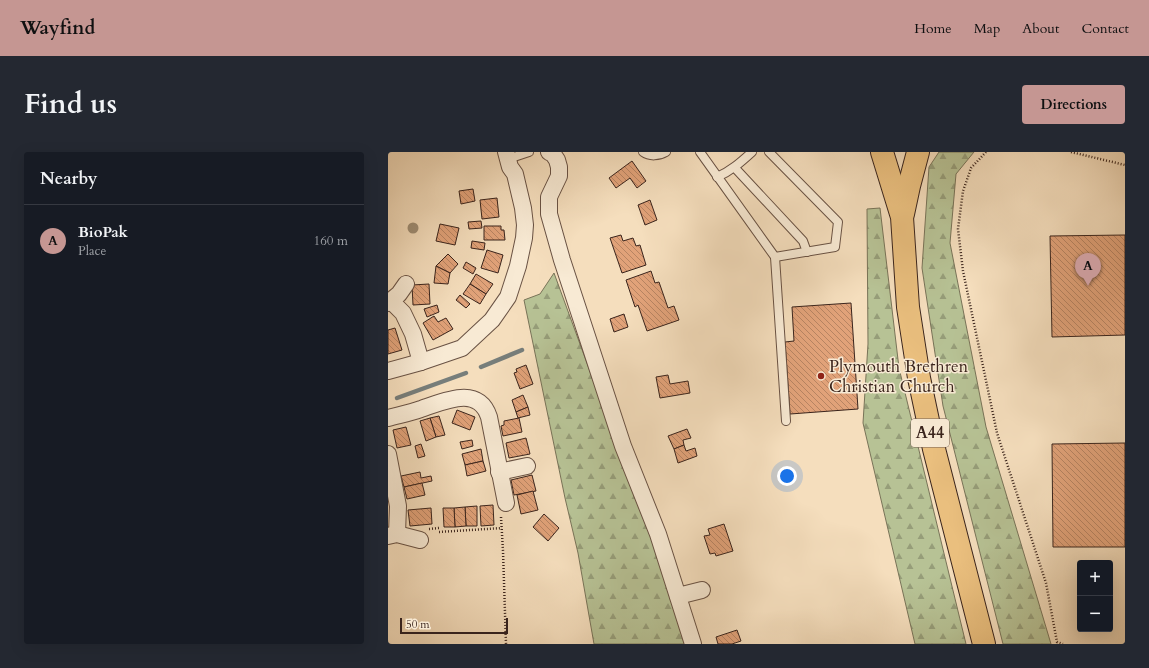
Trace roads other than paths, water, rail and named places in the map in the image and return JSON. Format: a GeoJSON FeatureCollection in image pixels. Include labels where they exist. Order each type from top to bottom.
{"type":"FeatureCollection","features":[{"type":"Feature","properties":{"kind":"highway","name":"A44"},"geometry":{"type":"LineString","coordinates":[[882,152],[902,217],[908,307],[919,378],[934,449],[984,644]]}},
{"type":"Feature","properties":{"kind":"highway","name":"A44"},"geometry":{"type":"LineString","coordinates":[[902,217],[918,152]]}},
{"type":"Feature","properties":{"kind":"street"},"geometry":{"type":"LineString","coordinates":[[549,152],[558,160],[560,168],[559,176],[549,197],[549,214],[562,260],[623,446],[658,534],[693,644]]}},
{"type":"Feature","properties":{"kind":"street"},"geometry":{"type":"LineString","coordinates":[[388,371],[421,362],[462,348],[492,320],[508,297],[518,266],[524,238],[525,225],[515,174],[516,166],[511,154]]}},
{"type":"Feature","properties":{"kind":"street"},"geometry":{"type":"LineString","coordinates":[[406,284],[399,294],[390,302],[403,313],[413,334],[421,362]]}},
{"type":"Feature","properties":{"kind":"street"},"geometry":{"type":"LineString","coordinates":[[388,418],[413,412],[456,398],[465,397],[478,402],[486,410],[489,417],[504,508]]}},
{"type":"Feature","properties":{"kind":"street"},"geometry":{"type":"LineString","coordinates":[[388,454],[398,506],[393,535],[420,540]]}},
{"type":"Feature","properties":{"kind":"street"},"geometry":{"type":"LineString","coordinates":[[499,472],[527,466]]}},
{"type":"Feature","properties":{"kind":"street"},"geometry":{"type":"LineString","coordinates":[[678,596],[702,590]]}},
{"type":"Feature","properties":{"kind":"lane"},"geometry":{"type":"LineString","coordinates":[[511,154],[529,152]]}},
{"type":"Feature","properties":{"kind":"lane"},"geometry":{"type":"LineString","coordinates":[[643,152],[647,155],[656,156],[666,152]]}},
{"type":"Feature","properties":{"kind":"lane"},"geometry":{"type":"LineString","coordinates":[[700,152],[775,257],[786,421]]}},
{"type":"Feature","properties":{"kind":"lane"},"geometry":{"type":"LineString","coordinates":[[717,177],[735,168],[752,152]]}},
{"type":"Feature","properties":{"kind":"lane"},"geometry":{"type":"LineString","coordinates":[[769,152],[838,222],[835,247],[775,257]]}},
{"type":"Feature","properties":{"kind":"lane"},"geometry":{"type":"LineString","coordinates":[[735,168],[803,241],[807,252]]}},
{"type":"Feature","properties":{"kind":"waterway"},"geometry":{"type":"LineString","coordinates":[[481,367],[522,350]]}},
{"type":"Feature","properties":{"kind":"waterway"},"geometry":{"type":"LineString","coordinates":[[397,398],[466,373]]}},
{"type":"Feature","properties":{"kind":"place","name":"BioPak"},"geometry":{"type":"Point","coordinates":[1088,286]}},
{"type":"Feature","properties":{"kind":"place","name":"Plymouth Brethren Christian Church"},"geometry":{"type":"Point","coordinates":[821,376]}}]}
